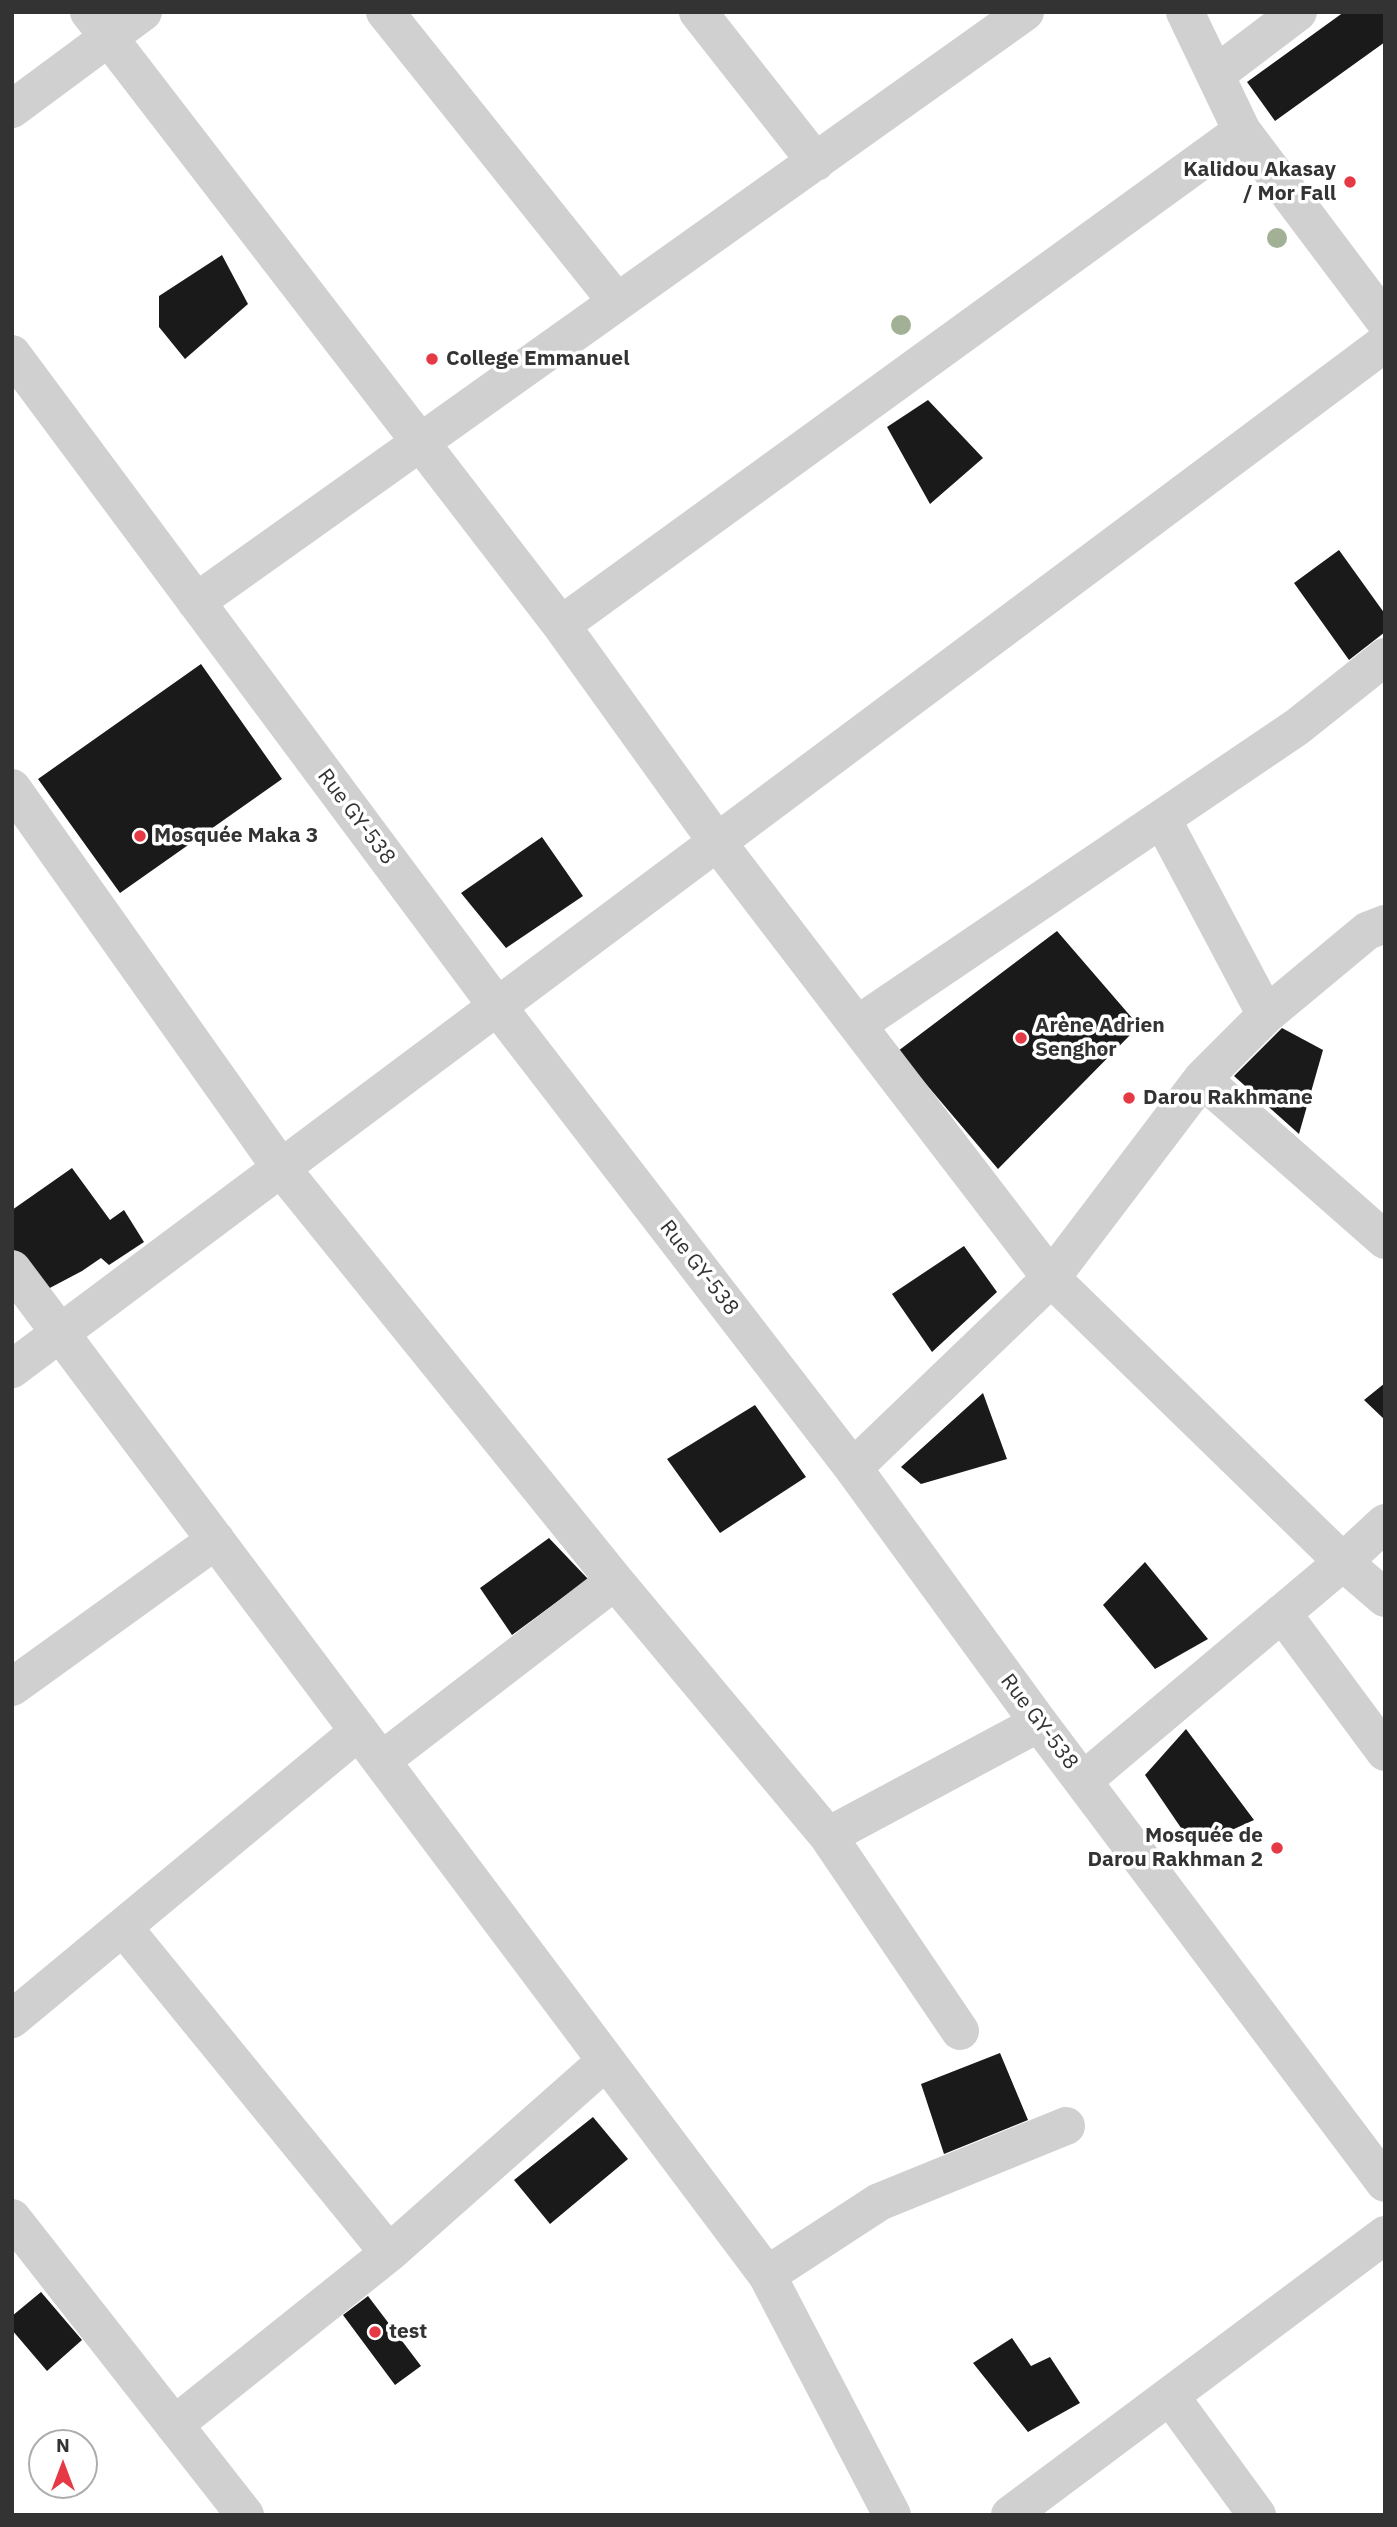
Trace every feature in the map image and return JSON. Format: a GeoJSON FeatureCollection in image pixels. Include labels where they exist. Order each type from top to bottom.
{"type":"FeatureCollection","features":[{"type":"Feature","properties":{"kind":"street"},"geometry":{"type":"LineString","coordinates":[[12,109],[98,25],[143,12]]}},
{"type":"Feature","properties":{"kind":"street"},"geometry":{"type":"LineString","coordinates":[[385,12],[617,302]]}},
{"type":"Feature","properties":{"kind":"street"},"geometry":{"type":"LineString","coordinates":[[698,12],[816,162]]}},
{"type":"Feature","properties":{"kind":"street"},"geometry":{"type":"LineString","coordinates":[[196,602],[1025,12]]}},
{"type":"Feature","properties":{"kind":"street"},"geometry":{"type":"LineString","coordinates":[[1185,12],[1242,131],[1385,321]]}},
{"type":"Feature","properties":{"kind":"street"},"geometry":{"type":"LineString","coordinates":[[1215,75],[1298,12]]}},
{"type":"Feature","properties":{"kind":"street"},"geometry":{"type":"LineString","coordinates":[[98,25],[561,625],[717,842],[1051,1278],[1343,1562],[1385,1598]]}},
{"type":"Feature","properties":{"kind":"street"},"geometry":{"type":"LineString","coordinates":[[561,625],[1242,131]]}},
{"type":"Feature","properties":{"kind":"street"},"geometry":{"type":"LineString","coordinates":[[12,1369],[1385,343]]}},
{"type":"Feature","properties":{"kind":"street","name":"Rue GY-538"},"geometry":{"type":"LineString","coordinates":[[12,355],[497,1006],[853,1468],[1039,1723],[1385,2183]]}},
{"type":"Feature","properties":{"kind":"street"},"geometry":{"type":"LineString","coordinates":[[857,1025],[1297,727],[1385,657]]}},
{"type":"Feature","properties":{"kind":"street"},"geometry":{"type":"LineString","coordinates":[[12,788],[26,837],[281,1168],[615,1581],[828,1836],[960,2031]]}},
{"type":"Feature","properties":{"kind":"street"},"geometry":{"type":"LineString","coordinates":[[1161,819],[1266,1016]]}},
{"type":"Feature","properties":{"kind":"street"},"geometry":{"type":"LineString","coordinates":[[853,1468],[1051,1278],[1202,1079],[1266,1016],[1367,931],[1385,924]]}},
{"type":"Feature","properties":{"kind":"street"},"geometry":{"type":"LineString","coordinates":[[1202,1079],[1385,1240]]}},
{"type":"Feature","properties":{"kind":"street"},"geometry":{"type":"LineString","coordinates":[[12,1269],[767,2275],[892,2515]]}},
{"type":"Feature","properties":{"kind":"street"},"geometry":{"type":"LineString","coordinates":[[1084,1780],[1343,1562],[1385,1523]]}},
{"type":"Feature","properties":{"kind":"street"},"geometry":{"type":"LineString","coordinates":[[12,1687],[216,1540]]}},
{"type":"Feature","properties":{"kind":"street"},"geometry":{"type":"LineString","coordinates":[[12,2020],[123,1927],[370,1746],[615,1581]]}},
{"type":"Feature","properties":{"kind":"street"},"geometry":{"type":"LineString","coordinates":[[1282,1613],[1385,1752]]}},
{"type":"Feature","properties":{"kind":"street"},"geometry":{"type":"LineString","coordinates":[[828,1836],[1039,1723]]}},
{"type":"Feature","properties":{"kind":"street"},"geometry":{"type":"LineString","coordinates":[[123,1927],[389,2253]]}},
{"type":"Feature","properties":{"kind":"street"},"geometry":{"type":"LineString","coordinates":[[174,2425],[389,2253],[607,2061]]}},
{"type":"Feature","properties":{"kind":"street"},"geometry":{"type":"LineString","coordinates":[[767,2275],[878,2202],[1066,2126]]}},
{"type":"Feature","properties":{"kind":"street"},"geometry":{"type":"LineString","coordinates":[[12,2218],[244,2515]]}},
{"type":"Feature","properties":{"kind":"street"},"geometry":{"type":"LineString","coordinates":[[1010,2515],[1385,2235]]}},
{"type":"Feature","properties":{"kind":"street"},"geometry":{"type":"LineString","coordinates":[[1170,2396],[1257,2515]]}},
{"type":"Feature","properties":{"kind":"building"},"geometry":{"type":"Polygon","coordinates":[[[1344,12],[1385,12],[1385,42],[1275,121],[1247,82],[1344,12]]]}},
{"type":"Feature","properties":{"kind":"building"},"geometry":{"type":"Polygon","coordinates":[[[222,255],[248,304],[185,359],[159,327],[159,296],[222,255]]]}},
{"type":"Feature","properties":{"kind":"building"},"geometry":{"type":"Polygon","coordinates":[[[928,400],[983,458],[930,504],[887,427],[928,400]]]}},
{"type":"Feature","properties":{"kind":"building"},"geometry":{"type":"Polygon","coordinates":[[[1339,550],[1385,614],[1385,632],[1349,660],[1294,583],[1339,550]]]}},
{"type":"Feature","properties":{"kind":"building","name":"Mosquée Maka 3"},"geometry":{"type":"Polygon","coordinates":[[[201,664],[282,779],[120,893],[38,779],[201,664]]]}},
{"type":"Feature","properties":{"kind":"building"},"geometry":{"type":"Polygon","coordinates":[[[542,837],[583,896],[506,948],[461,893],[542,837]]]}},
{"type":"Feature","properties":{"kind":"building","name":"Arène Adrien Senghor"},"geometry":{"type":"Polygon","coordinates":[[[1057,931],[1139,1026],[998,1169],[898,1051],[1057,931]]]}},
{"type":"Feature","properties":{"kind":"building"},"geometry":{"type":"Polygon","coordinates":[[[1282,1028],[1323,1050],[1299,1134],[1234,1076],[1282,1028]]]}},
{"type":"Feature","properties":{"kind":"building"},"geometry":{"type":"Polygon","coordinates":[[[72,1168],[110,1220],[124,1210],[144,1242],[109,1265],[101,1258],[46,1290],[12,1248],[12,1210],[72,1168]]]}},
{"type":"Feature","properties":{"kind":"building"},"geometry":{"type":"Polygon","coordinates":[[[964,1246],[997,1292],[932,1352],[892,1294],[964,1246]]]}},
{"type":"Feature","properties":{"kind":"building"},"geometry":{"type":"Polygon","coordinates":[[[1385,1383],[1385,1420],[1364,1400],[1385,1383]]]}},
{"type":"Feature","properties":{"kind":"building"},"geometry":{"type":"Polygon","coordinates":[[[983,1393],[1007,1459],[921,1484],[901,1467],[983,1393]]]}},
{"type":"Feature","properties":{"kind":"building"},"geometry":{"type":"Polygon","coordinates":[[[755,1405],[806,1477],[720,1533],[667,1459],[755,1405]]]}},
{"type":"Feature","properties":{"kind":"building"},"geometry":{"type":"Polygon","coordinates":[[[549,1538],[588,1579],[512,1635],[480,1588],[549,1538]]]}},
{"type":"Feature","properties":{"kind":"building"},"geometry":{"type":"Polygon","coordinates":[[[1145,1562],[1208,1639],[1155,1669],[1103,1605],[1145,1562]]]}},
{"type":"Feature","properties":{"kind":"building"},"geometry":{"type":"Polygon","coordinates":[[[1186,1729],[1254,1820],[1194,1847],[1145,1775],[1186,1729]]]}},
{"type":"Feature","properties":{"kind":"building"},"geometry":{"type":"Polygon","coordinates":[[[1000,2053],[1028,2120],[944,2154],[921,2084],[1000,2053]]]}},
{"type":"Feature","properties":{"kind":"building"},"geometry":{"type":"Polygon","coordinates":[[[593,2117],[628,2159],[550,2224],[514,2180],[593,2117]]]}},
{"type":"Feature","properties":{"kind":"building"},"geometry":{"type":"Polygon","coordinates":[[[41,2292],[82,2340],[47,2371],[12,2330],[12,2316],[41,2292]]]}},
{"type":"Feature","properties":{"kind":"building","name":"test"},"geometry":{"type":"Polygon","coordinates":[[[368,2296],[421,2366],[395,2385],[343,2315],[368,2296]]]}},
{"type":"Feature","properties":{"kind":"building"},"geometry":{"type":"Polygon","coordinates":[[[1012,2338],[1031,2366],[1050,2357],[1080,2403],[1028,2432],[973,2363],[1012,2338]]]}},
{"type":"Feature","properties":{"kind":"place","name":"Kalidou Akasay / Mor Fall"},"geometry":{"type":"Point","coordinates":[1350,182]}},
{"type":"Feature","properties":{"kind":"place","name":"College Emmanuel"},"geometry":{"type":"Point","coordinates":[432,359]}},
{"type":"Feature","properties":{"kind":"place","name":"Mosquée Maka 3"},"geometry":{"type":"Point","coordinates":[140,836]}},
{"type":"Feature","properties":{"kind":"place","name":"Arène Adrien Senghor"},"geometry":{"type":"Point","coordinates":[1021,1038]}},
{"type":"Feature","properties":{"kind":"place","name":"Darou Rakhmane"},"geometry":{"type":"Point","coordinates":[1129,1098]}},
{"type":"Feature","properties":{"kind":"place","name":"Mosquée de Darou Rakhman 2"},"geometry":{"type":"Point","coordinates":[1277,1848]}},
{"type":"Feature","properties":{"kind":"place","name":"test"},"geometry":{"type":"Point","coordinates":[375,2332]}}]}
